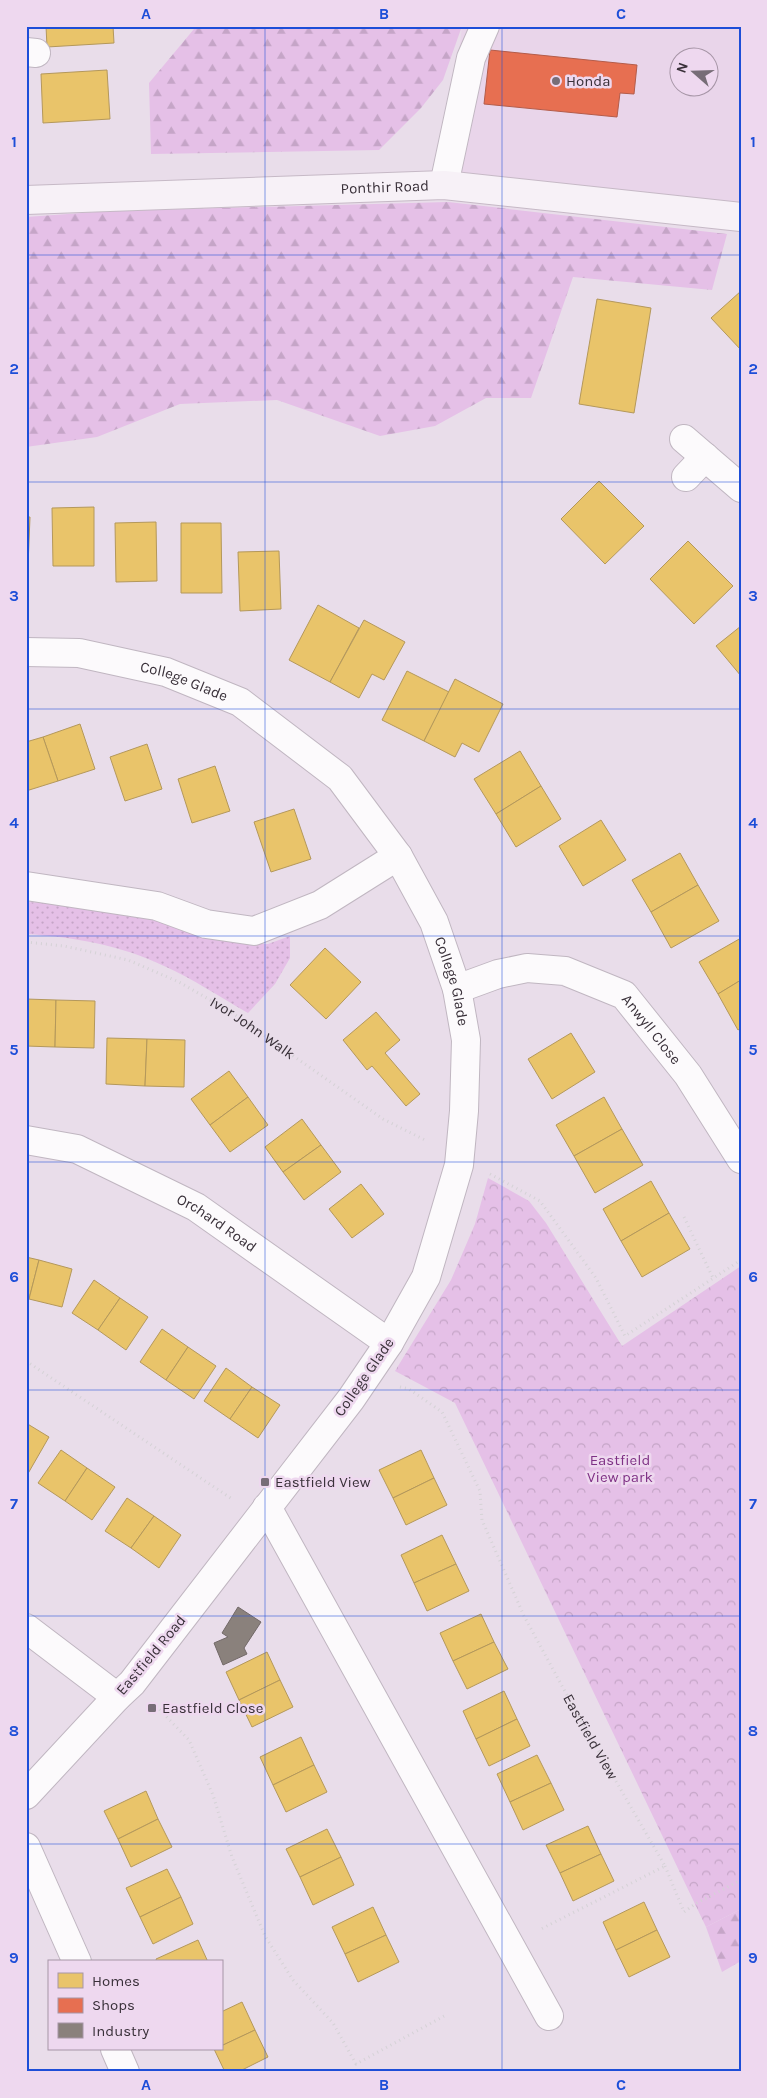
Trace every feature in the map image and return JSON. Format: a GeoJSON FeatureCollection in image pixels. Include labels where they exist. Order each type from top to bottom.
{"type":"FeatureCollection","features":[{"type":"Feature","properties":{"kind":"main road","name":"Ponthir Road"},"geometry":{"type":"LineString","coordinates":[[26,200],[444,185],[741,217]]}},
{"type":"Feature","properties":{"kind":"street"},"geometry":{"type":"LineString","coordinates":[[444,185],[470,58],[485,26]]}},
{"type":"Feature","properties":{"kind":"street"},"geometry":{"type":"LineString","coordinates":[[684,439],[741,488]]}},
{"type":"Feature","properties":{"kind":"street"},"geometry":{"type":"LineString","coordinates":[[686,477],[705,457]]}},
{"type":"Feature","properties":{"kind":"street","name":"College Glade"},"geometry":{"type":"LineString","coordinates":[[26,652],[79,653],[166,672],[240,702],[340,778],[398,856],[434,922],[457,989],[466,1040],[464,1112],[460,1157],[426,1277],[389,1343],[366,1377],[263,1513]]}},
{"type":"Feature","properties":{"kind":"street"},"geometry":{"type":"LineString","coordinates":[[26,886],[157,906],[206,924],[254,931],[320,905],[398,856]]}},
{"type":"Feature","properties":{"kind":"street","name":"Anwyll Close"},"geometry":{"type":"LineString","coordinates":[[457,989],[498,974],[528,968],[565,971],[624,995],[688,1075],[741,1159]]}},
{"type":"Feature","properties":{"kind":"street","name":"Orchard Road"},"geometry":{"type":"LineString","coordinates":[[26,1140],[77,1149],[196,1207],[389,1343]]}},
{"type":"Feature","properties":{"kind":"street"},"geometry":{"type":"LineString","coordinates":[[263,1513],[549,2016]]}},
{"type":"Feature","properties":{"kind":"street","name":"Eastfield Road"},"geometry":{"type":"LineString","coordinates":[[26,1795],[124,1690],[263,1513]]}},
{"type":"Feature","properties":{"kind":"street"},"geometry":{"type":"LineString","coordinates":[[26,1628],[124,1690]]}},
{"type":"Feature","properties":{"kind":"street"},"geometry":{"type":"LineString","coordinates":[[26,1847],[76,1960]]}},
{"type":"Feature","properties":{"kind":"street"},"geometry":{"type":"LineString","coordinates":[[115,2050],[125,2072]]}},
{"type":"Feature","properties":{"kind":"path","name":"Ivor John Walk"},"geometry":{"type":"LineString","coordinates":[[26,942],[64,946],[128,960],[179,982],[231,1012],[383,1120],[460,1157],[540,1201],[596,1278],[626,1336],[713,1278]]}},
{"type":"Feature","properties":{"kind":"path"},"geometry":{"type":"LineString","coordinates":[[684,1217],[713,1278],[741,1260]]}},
{"type":"Feature","properties":{"kind":"path"},"geometry":{"type":"LineString","coordinates":[[26,1360],[193,1472],[263,1513]]}},
{"type":"Feature","properties":{"kind":"path","name":"Eastfield View"},"geometry":{"type":"LineString","coordinates":[[366,1377],[409,1389],[442,1412],[480,1491],[482,1520],[524,1616],[580,1719],[665,1866],[684,1912],[695,1904],[741,1880]]}},
{"type":"Feature","properties":{"kind":"path"},"geometry":{"type":"LineString","coordinates":[[124,1690],[189,1740],[213,1795],[232,1857],[265,1936],[293,1980],[333,2022],[356,2064],[446,2015]]}},
{"type":"Feature","properties":{"kind":"path"},"geometry":{"type":"LineString","coordinates":[[510,1945],[665,1866]]}},
{"type":"Feature","properties":{"kind":"shaded area"},"geometry":{"type":"Polygon","coordinates":[[[194,26],[329,26],[194,29],[194,26]]]}},
{"type":"Feature","properties":{"kind":"shaded area"},"geometry":{"type":"Polygon","coordinates":[[[462,26],[741,26],[741,217],[444,185],[462,26]]]}},
{"type":"Feature","properties":{"kind":"green space"},"geometry":{"type":"Polygon","coordinates":[[[462,26],[443,80],[421,108],[379,150],[151,154],[149,83],[194,29],[462,26]]]}},
{"type":"Feature","properties":{"kind":"green space"},"geometry":{"type":"Polygon","coordinates":[[[448,202],[727,234],[712,290],[573,277],[531,398],[486,398],[435,426],[380,436],[277,400],[180,404],[97,437],[26,447],[26,217],[110,211],[448,202]]]}},
{"type":"Feature","properties":{"kind":"green space"},"geometry":{"type":"Polygon","coordinates":[[[26,902],[70,904],[154,920],[195,934],[235,943],[268,944],[290,936],[290,958],[275,984],[248,1013],[175,971],[148,959],[96,943],[26,934],[26,902]]]}},
{"type":"Feature","properties":{"kind":"green space","name":"Eastfield View park"},"geometry":{"type":"Polygon","coordinates":[[[488,1178],[529,1201],[546,1223],[622,1346],[741,1266],[741,1909],[706,1927],[455,1403],[395,1371],[451,1280],[475,1224],[488,1178]]]}},
{"type":"Feature","properties":{"kind":"green space"},"geometry":{"type":"Polygon","coordinates":[[[741,1909],[741,1961],[722,1972],[706,1927],[741,1909]]]}},
{"type":"Feature","properties":{"kind":"building: Homes"},"geometry":{"type":"Polygon","coordinates":[[[46,26],[113,26],[114,43],[47,47],[46,26]]]}},
{"type":"Feature","properties":{"kind":"building: Homes"},"geometry":{"type":"Polygon","coordinates":[[[107,70],[110,119],[43,123],[41,74],[107,70]]]}},
{"type":"Feature","properties":{"kind":"building: Homes"},"geometry":{"type":"Polygon","coordinates":[[[741,291],[741,350],[711,318],[741,291]]]}},
{"type":"Feature","properties":{"kind":"building: Homes"},"geometry":{"type":"Polygon","coordinates":[[[597,299],[651,308],[634,413],[579,404],[597,299]]]}},
{"type":"Feature","properties":{"kind":"building: Homes"},"geometry":{"type":"Polygon","coordinates":[[[599,481],[644,526],[605,564],[561,519],[599,481]]]}},
{"type":"Feature","properties":{"kind":"building: Homes"},"geometry":{"type":"Polygon","coordinates":[[[94,507],[94,566],[53,566],[52,508],[94,507]]]}},
{"type":"Feature","properties":{"kind":"building: Homes"},"geometry":{"type":"Polygon","coordinates":[[[26,517],[30,517],[28,566],[26,566],[26,517]]]}},
{"type":"Feature","properties":{"kind":"building: Homes"},"geometry":{"type":"Polygon","coordinates":[[[156,522],[157,581],[116,582],[115,523],[156,522]]]}},
{"type":"Feature","properties":{"kind":"building: Homes"},"geometry":{"type":"Polygon","coordinates":[[[181,523],[221,523],[222,593],[181,593],[181,523]]]}},
{"type":"Feature","properties":{"kind":"building: Homes"},"geometry":{"type":"Polygon","coordinates":[[[688,541],[733,586],[694,624],[650,579],[688,541]]]}},
{"type":"Feature","properties":{"kind":"building: Homes"},"geometry":{"type":"Polygon","coordinates":[[[279,551],[281,609],[240,611],[238,552],[279,551]]]}},
{"type":"Feature","properties":{"kind":"building: Homes"},"geometry":{"type":"Polygon","coordinates":[[[318,605],[359,628],[330,682],[289,660],[318,605]]]}},
{"type":"Feature","properties":{"kind":"building: Homes"},"geometry":{"type":"Polygon","coordinates":[[[364,620],[405,642],[384,680],[372,674],[359,698],[330,682],[364,620]]]}},
{"type":"Feature","properties":{"kind":"building: Homes"},"geometry":{"type":"Polygon","coordinates":[[[741,626],[741,676],[716,646],[741,626]]]}},
{"type":"Feature","properties":{"kind":"building: Homes"},"geometry":{"type":"Polygon","coordinates":[[[407,671],[449,692],[424,741],[382,720],[407,671]]]}},
{"type":"Feature","properties":{"kind":"building: Homes"},"geometry":{"type":"Polygon","coordinates":[[[455,679],[503,704],[479,752],[462,743],[455,757],[424,741],[455,679]]]}},
{"type":"Feature","properties":{"kind":"building: Homes"},"geometry":{"type":"Polygon","coordinates":[[[80,724],[95,769],[58,781],[43,737],[80,724]]]}},
{"type":"Feature","properties":{"kind":"building: Homes"},"geometry":{"type":"Polygon","coordinates":[[[43,737],[58,781],[26,791],[26,742],[43,737]]]}},
{"type":"Feature","properties":{"kind":"building: Homes"},"geometry":{"type":"Polygon","coordinates":[[[147,744],[162,789],[125,801],[110,757],[147,744]]]}},
{"type":"Feature","properties":{"kind":"building: Homes"},"geometry":{"type":"Polygon","coordinates":[[[520,751],[541,786],[496,814],[474,779],[520,751]]]}},
{"type":"Feature","properties":{"kind":"building: Homes"},"geometry":{"type":"Polygon","coordinates":[[[215,766],[230,811],[192,823],[178,779],[215,766]]]}},
{"type":"Feature","properties":{"kind":"building: Homes"},"geometry":{"type":"Polygon","coordinates":[[[541,786],[561,819],[516,847],[496,814],[541,786]]]}},
{"type":"Feature","properties":{"kind":"building: Homes"},"geometry":{"type":"Polygon","coordinates":[[[294,809],[311,859],[271,872],[254,822],[294,809]]]}},
{"type":"Feature","properties":{"kind":"building: Homes"},"geometry":{"type":"Polygon","coordinates":[[[601,820],[626,860],[583,886],[559,846],[601,820]]]}},
{"type":"Feature","properties":{"kind":"building: Homes"},"geometry":{"type":"Polygon","coordinates":[[[680,853],[698,885],[651,912],[632,880],[680,853]]]}},
{"type":"Feature","properties":{"kind":"building: Homes"},"geometry":{"type":"Polygon","coordinates":[[[698,885],[719,921],[671,948],[651,912],[698,885]]]}},
{"type":"Feature","properties":{"kind":"building: Homes"},"geometry":{"type":"Polygon","coordinates":[[[741,938],[741,980],[718,994],[699,962],[741,938]]]}},
{"type":"Feature","properties":{"kind":"building: Homes"},"geometry":{"type":"Polygon","coordinates":[[[325,948],[361,982],[326,1019],[290,985],[325,948]]]}},
{"type":"Feature","properties":{"kind":"building: Homes"},"geometry":{"type":"Polygon","coordinates":[[[741,980],[741,1028],[738,1030],[718,994],[741,980]]]}},
{"type":"Feature","properties":{"kind":"building: Homes"},"geometry":{"type":"Polygon","coordinates":[[[26,999],[56,1000],[55,1047],[26,1046],[26,999]]]}},
{"type":"Feature","properties":{"kind":"building: Homes"},"geometry":{"type":"Polygon","coordinates":[[[56,1000],[95,1001],[94,1048],[55,1047],[56,1000]]]}},
{"type":"Feature","properties":{"kind":"building: Homes"},"geometry":{"type":"Polygon","coordinates":[[[376,1012],[400,1040],[385,1053],[420,1094],[406,1106],[372,1066],[367,1070],[343,1040],[376,1012]]]}},
{"type":"Feature","properties":{"kind":"building: Homes"},"geometry":{"type":"Polygon","coordinates":[[[571,1033],[595,1072],[552,1099],[528,1059],[571,1033]]]}},
{"type":"Feature","properties":{"kind":"building: Homes"},"geometry":{"type":"Polygon","coordinates":[[[107,1038],[147,1039],[145,1086],[106,1084],[107,1038]]]}},
{"type":"Feature","properties":{"kind":"building: Homes"},"geometry":{"type":"Polygon","coordinates":[[[147,1039],[185,1040],[184,1087],[145,1086],[147,1039]]]}},
{"type":"Feature","properties":{"kind":"building: Homes"},"geometry":{"type":"Polygon","coordinates":[[[229,1071],[248,1097],[210,1125],[191,1099],[229,1071]]]}},
{"type":"Feature","properties":{"kind":"building: Homes"},"geometry":{"type":"Polygon","coordinates":[[[248,1097],[268,1125],[230,1152],[210,1125],[248,1097]]]}},
{"type":"Feature","properties":{"kind":"building: Homes"},"geometry":{"type":"Polygon","coordinates":[[[604,1097],[622,1129],[574,1156],[556,1125],[604,1097]]]}},
{"type":"Feature","properties":{"kind":"building: Homes"},"geometry":{"type":"Polygon","coordinates":[[[302,1119],[321,1145],[283,1172],[265,1147],[302,1119]]]}},
{"type":"Feature","properties":{"kind":"building: Homes"},"geometry":{"type":"Polygon","coordinates":[[[622,1129],[643,1165],[595,1193],[574,1156],[622,1129]]]}},
{"type":"Feature","properties":{"kind":"building: Homes"},"geometry":{"type":"Polygon","coordinates":[[[321,1145],[341,1172],[304,1200],[283,1172],[321,1145]]]}},
{"type":"Feature","properties":{"kind":"building: Homes"},"geometry":{"type":"Polygon","coordinates":[[[651,1181],[669,1213],[621,1241],[603,1209],[651,1181]]]}},
{"type":"Feature","properties":{"kind":"building: Homes"},"geometry":{"type":"Polygon","coordinates":[[[361,1184],[384,1214],[352,1238],[329,1209],[361,1184]]]}},
{"type":"Feature","properties":{"kind":"building: Homes"},"geometry":{"type":"Polygon","coordinates":[[[669,1213],[690,1249],[642,1277],[621,1241],[669,1213]]]}},
{"type":"Feature","properties":{"kind":"building: Homes"},"geometry":{"type":"Polygon","coordinates":[[[26,1257],[39,1260],[29,1299],[26,1298],[26,1257]]]}},
{"type":"Feature","properties":{"kind":"building: Homes"},"geometry":{"type":"Polygon","coordinates":[[[39,1260],[72,1269],[62,1307],[29,1299],[39,1260]]]}},
{"type":"Feature","properties":{"kind":"building: Homes"},"geometry":{"type":"Polygon","coordinates":[[[94,1280],[120,1298],[98,1330],[72,1313],[94,1280]]]}},
{"type":"Feature","properties":{"kind":"building: Homes"},"geometry":{"type":"Polygon","coordinates":[[[120,1298],[148,1317],[126,1350],[98,1330],[120,1298]]]}},
{"type":"Feature","properties":{"kind":"building: Homes"},"geometry":{"type":"Polygon","coordinates":[[[162,1329],[188,1347],[166,1380],[140,1362],[162,1329]]]}},
{"type":"Feature","properties":{"kind":"building: Homes"},"geometry":{"type":"Polygon","coordinates":[[[188,1347],[216,1366],[194,1399],[166,1380],[188,1347]]]}},
{"type":"Feature","properties":{"kind":"building: Homes"},"geometry":{"type":"Polygon","coordinates":[[[226,1368],[252,1387],[230,1419],[204,1401],[226,1368]]]}},
{"type":"Feature","properties":{"kind":"building: Homes"},"geometry":{"type":"Polygon","coordinates":[[[252,1387],[280,1405],[258,1438],[230,1419],[252,1387]]]}},
{"type":"Feature","properties":{"kind":"building: Homes"},"geometry":{"type":"Polygon","coordinates":[[[26,1423],[49,1437],[26,1477],[26,1423]]]}},
{"type":"Feature","properties":{"kind":"building: Homes"},"geometry":{"type":"Polygon","coordinates":[[[61,1450],[87,1468],[65,1501],[38,1483],[61,1450]]]}},
{"type":"Feature","properties":{"kind":"building: Homes"},"geometry":{"type":"Polygon","coordinates":[[[421,1450],[434,1478],[393,1498],[379,1470],[421,1450]]]}},
{"type":"Feature","properties":{"kind":"building: Homes"},"geometry":{"type":"Polygon","coordinates":[[[87,1468],[115,1487],[92,1520],[65,1501],[87,1468]]]}},
{"type":"Feature","properties":{"kind":"building: Homes"},"geometry":{"type":"Polygon","coordinates":[[[434,1478],[447,1505],[406,1525],[393,1498],[434,1478]]]}},
{"type":"Feature","properties":{"kind":"building: Homes"},"geometry":{"type":"Polygon","coordinates":[[[127,1498],[154,1516],[131,1548],[105,1531],[127,1498]]]}},
{"type":"Feature","properties":{"kind":"building: Homes"},"geometry":{"type":"Polygon","coordinates":[[[154,1516],[181,1535],[159,1568],[131,1548],[154,1516]]]}},
{"type":"Feature","properties":{"kind":"building: Homes"},"geometry":{"type":"Polygon","coordinates":[[[442,1535],[456,1564],[414,1583],[401,1555],[442,1535]]]}},
{"type":"Feature","properties":{"kind":"building: Homes"},"geometry":{"type":"Polygon","coordinates":[[[456,1564],[469,1591],[427,1611],[414,1583],[456,1564]]]}},
{"type":"Feature","properties":{"kind":"building: Homes"},"geometry":{"type":"Polygon","coordinates":[[[481,1614],[494,1642],[453,1661],[440,1633],[481,1614]]]}},
{"type":"Feature","properties":{"kind":"building: Homes"},"geometry":{"type":"Polygon","coordinates":[[[494,1642],[508,1669],[467,1689],[453,1661],[494,1642]]]}},
{"type":"Feature","properties":{"kind":"building: Homes"},"geometry":{"type":"Polygon","coordinates":[[[267,1652],[280,1680],[239,1700],[226,1672],[267,1652]]]}},
{"type":"Feature","properties":{"kind":"building: Homes"},"geometry":{"type":"Polygon","coordinates":[[[280,1680],[293,1707],[252,1727],[239,1700],[280,1680]]]}},
{"type":"Feature","properties":{"kind":"building: Homes"},"geometry":{"type":"Polygon","coordinates":[[[504,1691],[517,1719],[476,1739],[463,1711],[504,1691]]]}},
{"type":"Feature","properties":{"kind":"building: Homes"},"geometry":{"type":"Polygon","coordinates":[[[517,1719],[530,1746],[489,1766],[476,1739],[517,1719]]]}},
{"type":"Feature","properties":{"kind":"building: Homes"},"geometry":{"type":"Polygon","coordinates":[[[301,1737],[314,1765],[273,1785],[260,1757],[301,1737]]]}},
{"type":"Feature","properties":{"kind":"building: Homes"},"geometry":{"type":"Polygon","coordinates":[[[537,1755],[551,1783],[510,1802],[497,1774],[537,1755]]]}},
{"type":"Feature","properties":{"kind":"building: Homes"},"geometry":{"type":"Polygon","coordinates":[[[314,1765],[327,1792],[286,1812],[273,1785],[314,1765]]]}},
{"type":"Feature","properties":{"kind":"building: Homes"},"geometry":{"type":"Polygon","coordinates":[[[551,1783],[564,1810],[523,1830],[510,1802],[551,1783]]]}},
{"type":"Feature","properties":{"kind":"building: Homes"},"geometry":{"type":"Polygon","coordinates":[[[146,1791],[158,1819],[118,1839],[104,1811],[146,1791]]]}},
{"type":"Feature","properties":{"kind":"building: Homes"},"geometry":{"type":"Polygon","coordinates":[[[158,1819],[172,1847],[131,1867],[118,1839],[158,1819]]]}},
{"type":"Feature","properties":{"kind":"building: Homes"},"geometry":{"type":"Polygon","coordinates":[[[588,1826],[601,1854],[560,1873],[546,1845],[588,1826]]]}},
{"type":"Feature","properties":{"kind":"building: Homes"},"geometry":{"type":"Polygon","coordinates":[[[327,1829],[341,1857],[300,1877],[286,1849],[327,1829]]]}},
{"type":"Feature","properties":{"kind":"building: Homes"},"geometry":{"type":"Polygon","coordinates":[[[601,1854],[614,1881],[573,1901],[560,1873],[601,1854]]]}},
{"type":"Feature","properties":{"kind":"building: Homes"},"geometry":{"type":"Polygon","coordinates":[[[341,1857],[354,1885],[313,1905],[300,1877],[341,1857]]]}},
{"type":"Feature","properties":{"kind":"building: Homes"},"geometry":{"type":"Polygon","coordinates":[[[167,1869],[181,1897],[140,1917],[126,1888],[167,1869]]]}},
{"type":"Feature","properties":{"kind":"building: Homes"},"geometry":{"type":"Polygon","coordinates":[[[181,1897],[193,1924],[153,1944],[140,1917],[181,1897]]]}},
{"type":"Feature","properties":{"kind":"building: Homes"},"geometry":{"type":"Polygon","coordinates":[[[644,1902],[657,1930],[616,1950],[603,1922],[644,1902]]]}},
{"type":"Feature","properties":{"kind":"building: Homes"},"geometry":{"type":"Polygon","coordinates":[[[373,1907],[386,1935],[345,1954],[332,1927],[373,1907]]]}},
{"type":"Feature","properties":{"kind":"building: Homes"},"geometry":{"type":"Polygon","coordinates":[[[657,1930],[670,1957],[629,1977],[616,1950],[657,1930]]]}},
{"type":"Feature","properties":{"kind":"building: Homes"},"geometry":{"type":"Polygon","coordinates":[[[386,1935],[399,1962],[358,1982],[345,1954],[386,1935]]]}},
{"type":"Feature","properties":{"kind":"building: Homes"},"geometry":{"type":"Polygon","coordinates":[[[198,1940],[207,1960],[156,1960],[198,1940]]]}},
{"type":"Feature","properties":{"kind":"building: Homes"},"geometry":{"type":"Polygon","coordinates":[[[242,2002],[255,2030],[222,2046],[222,2012],[242,2002]]]}},
{"type":"Feature","properties":{"kind":"building: Homes"},"geometry":{"type":"Polygon","coordinates":[[[255,2030],[268,2057],[238,2072],[225,2072],[214,2050],[222,2050],[222,2046],[255,2030]]]}},
{"type":"Feature","properties":{"kind":"building: Shops"},"geometry":{"type":"Polygon","coordinates":[[[490,50],[637,65],[634,94],[620,93],[617,117],[484,104],[490,50]]]}},
{"type":"Feature","properties":{"kind":"building: Industry"},"geometry":{"type":"Polygon","coordinates":[[[238,1607],[261,1622],[244,1648],[247,1654],[223,1665],[214,1643],[228,1637],[222,1633],[238,1607]]]}},
{"type":"Feature","properties":{"kind":"place","name":"Honda"},"geometry":{"type":"Point","coordinates":[556,81]}},
{"type":"Feature","properties":{"kind":"place","name":"Eastfield View"},"geometry":{"type":"Point","coordinates":[265,1482]}},
{"type":"Feature","properties":{"kind":"place","name":"Eastfield Close"},"geometry":{"type":"Point","coordinates":[152,1708]}}]}
